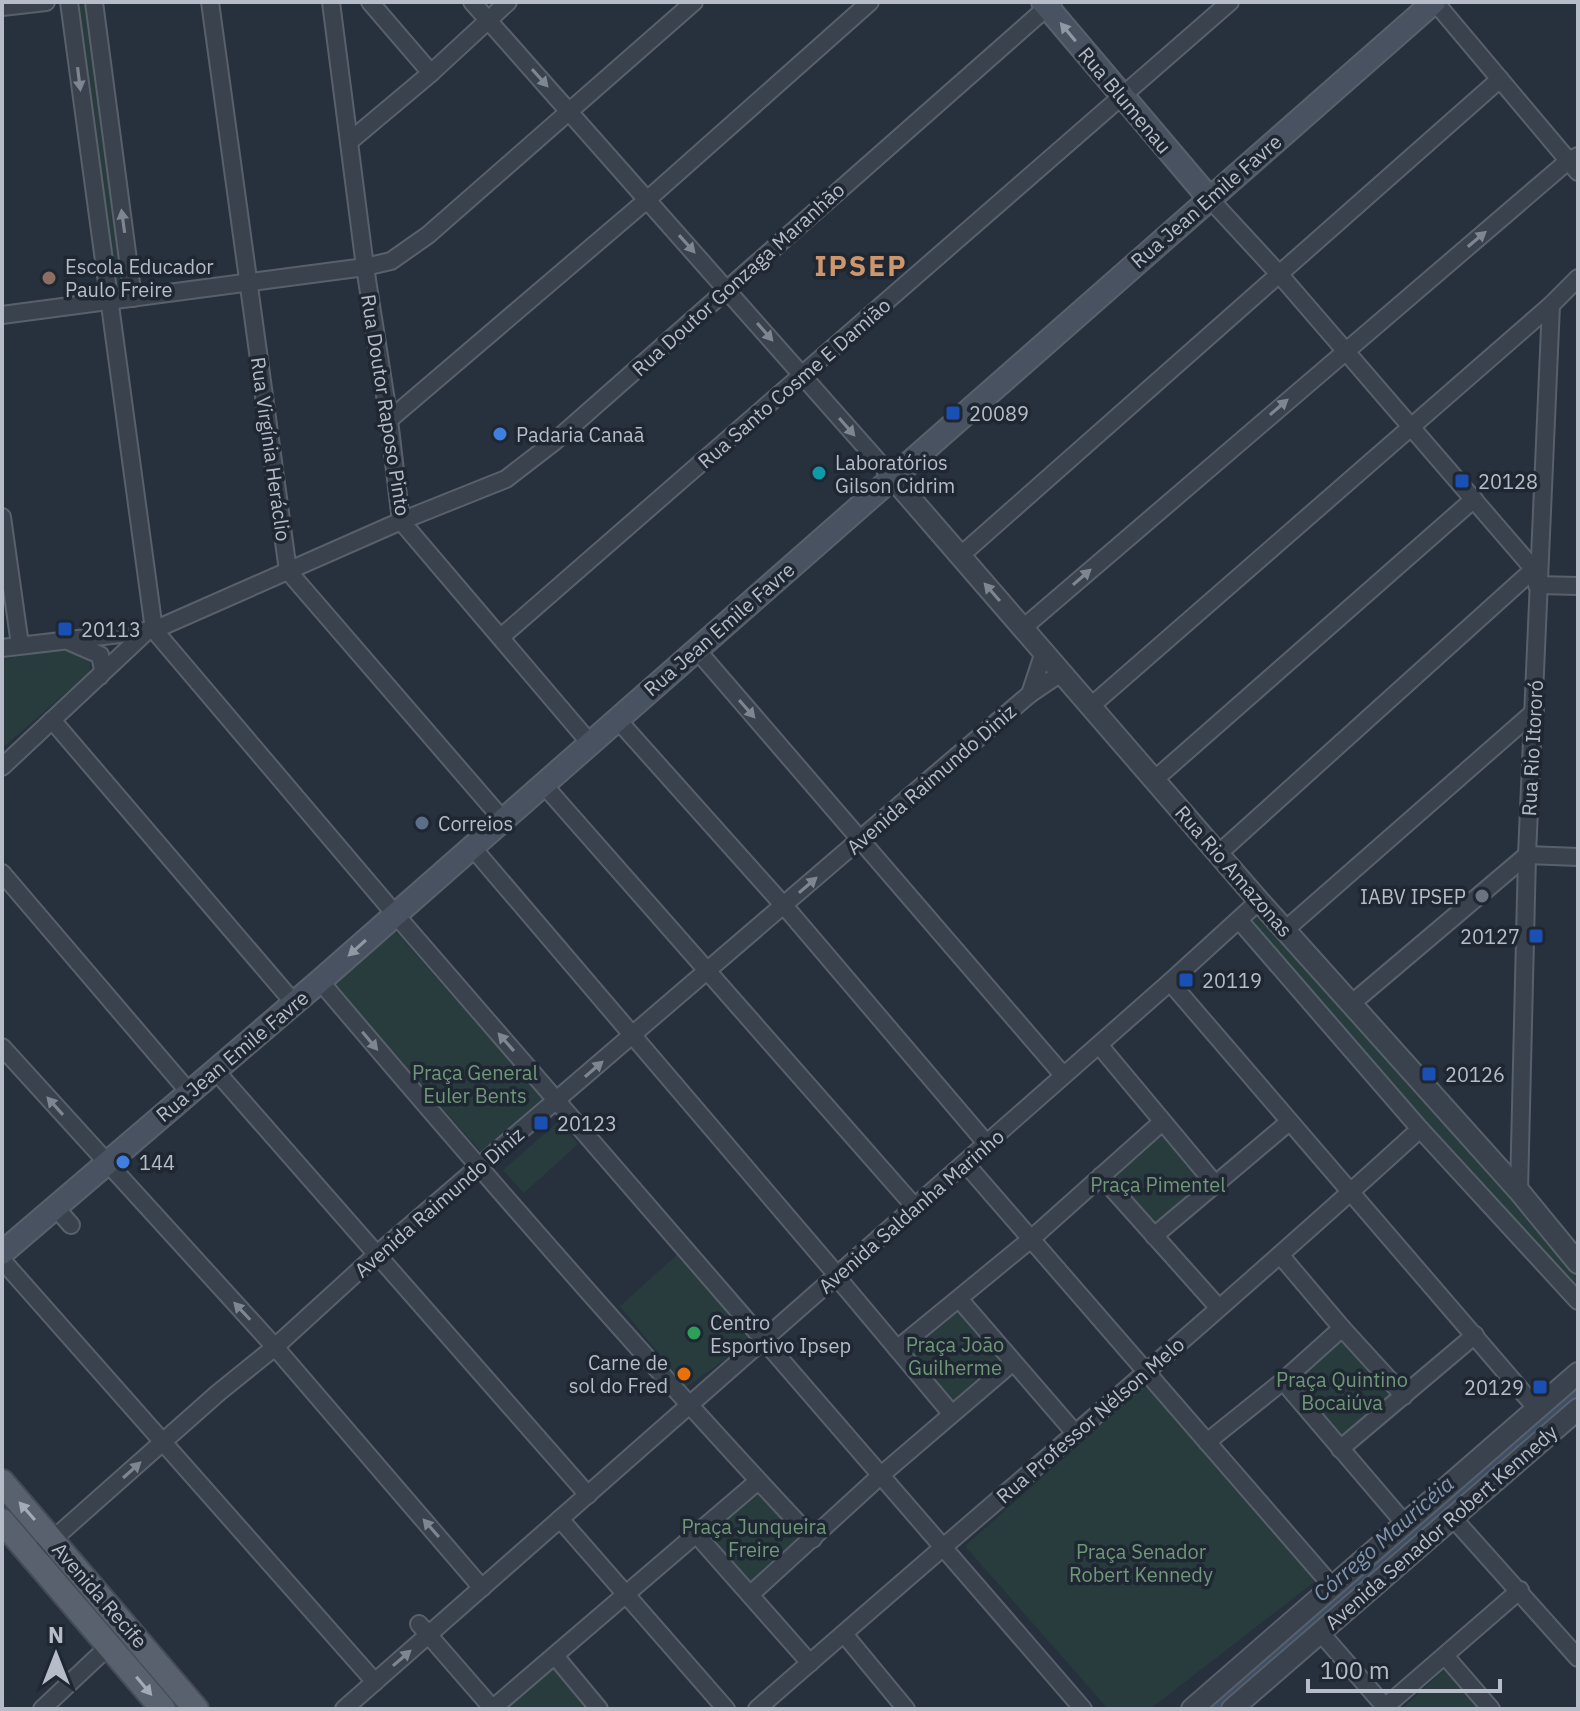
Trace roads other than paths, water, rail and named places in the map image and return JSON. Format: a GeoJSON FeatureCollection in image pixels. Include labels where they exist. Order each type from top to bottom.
{"type":"FeatureCollection","features":[{"type":"Feature","properties":{"kind":"main road","name":"Rua Jean Emile Favre"},"geometry":{"type":"LineString","coordinates":[[4,1250],[163,1119],[215,1070],[269,1029],[294,1003],[1434,2]]}},
{"type":"Feature","properties":{"kind":"main road","name":"Rua Blumenau"},"geometry":{"type":"LineString","coordinates":[[1048,4],[1160,148],[1209,198]]}},
{"type":"Feature","properties":{"kind":"main road","name":"Avenida Recife"},"geometry":{"type":"LineString","coordinates":[[2,1482],[196,1709]]}},
{"type":"Feature","properties":{"kind":"main road","name":"Avenida Recife"},"geometry":{"type":"LineString","coordinates":[[2,1521],[163,1709]]}},
{"type":"Feature","properties":{"kind":"street"},"geometry":{"type":"LineString","coordinates":[[2,7],[46,2]]}},
{"type":"Feature","properties":{"kind":"street"},"geometry":{"type":"LineString","coordinates":[[69,2],[150,631],[1083,1709]]}},
{"type":"Feature","properties":{"kind":"street"},"geometry":{"type":"LineString","coordinates":[[94,2],[133,298]]}},
{"type":"Feature","properties":{"kind":"street","name":"Rua Virgínia Heráclio"},"geometry":{"type":"LineString","coordinates":[[210,2],[288,571],[503,820]]}},
{"type":"Feature","properties":{"kind":"street","name":"Rua Doutor Raposo Pinto"},"geometry":{"type":"LineString","coordinates":[[331,2],[401,521],[590,743]]}},
{"type":"Feature","properties":{"kind":"street"},"geometry":{"type":"LineString","coordinates":[[370,2],[431,73]]}},
{"type":"Feature","properties":{"kind":"street"},"geometry":{"type":"LineString","coordinates":[[472,2],[892,477]]}},
{"type":"Feature","properties":{"kind":"street"},"geometry":{"type":"LineString","coordinates":[[350,141],[431,73],[508,2]]}},
{"type":"Feature","properties":{"kind":"street"},"geometry":{"type":"LineString","coordinates":[[2,315],[391,261],[408,250],[694,2]]}},
{"type":"Feature","properties":{"kind":"street"},"geometry":{"type":"LineString","coordinates":[[389,420],[648,199],[870,2]]}},
{"type":"Feature","properties":{"kind":"street","name":"Rua Santo Cosme E Damião"},"geometry":{"type":"LineString","coordinates":[[501,637],[1230,2]]}},
{"type":"Feature","properties":{"kind":"street"},"geometry":{"type":"LineString","coordinates":[[1023,628],[1345,351],[1575,163],[1434,2]]}},
{"type":"Feature","properties":{"kind":"street","name":"Rua Doutor Gonzaga Maranhão"},"geometry":{"type":"LineString","coordinates":[[150,631],[401,521],[506,479],[531,461],[1048,4]]}},
{"type":"Feature","properties":{"kind":"street"},"geometry":{"type":"LineString","coordinates":[[960,556],[1500,79]]}},
{"type":"Feature","properties":{"kind":"street"},"geometry":{"type":"LineString","coordinates":[[1209,198],[1411,426],[1536,576],[1578,586]]}},
{"type":"Feature","properties":{"kind":"street"},"geometry":{"type":"LineString","coordinates":[[1091,706],[1551,305],[1578,278]]}},
{"type":"Feature","properties":{"kind":"street","name":"Rua Rio Itororó"},"geometry":{"type":"LineString","coordinates":[[1519,1191],[1527,855],[1535,711],[1536,576],[1551,305]]}},
{"type":"Feature","properties":{"kind":"street","name":"Rua Rio Amazonas"},"geometry":{"type":"LineString","coordinates":[[892,477],[1259,901],[1519,1191],[1578,1263]]}},
{"type":"Feature","properties":{"kind":"street"},"geometry":{"type":"LineString","coordinates":[[1154,780],[1474,499]]}},
{"type":"Feature","properties":{"kind":"street"},"geometry":{"type":"LineString","coordinates":[[2,517],[20,645]]}},
{"type":"Feature","properties":{"kind":"street"},"geometry":{"type":"LineString","coordinates":[[1219,853],[1536,576]]}},
{"type":"Feature","properties":{"kind":"street"},"geometry":{"type":"LineString","coordinates":[[2,648],[150,631]]}},
{"type":"Feature","properties":{"kind":"street"},"geometry":{"type":"LineString","coordinates":[[2,767],[150,631]]}},
{"type":"Feature","properties":{"kind":"street"},"geometry":{"type":"LineString","coordinates":[[65,640],[100,655],[103,670],[100,676]]}},
{"type":"Feature","properties":{"kind":"street"},"geometry":{"type":"LineString","coordinates":[[696,649],[1063,1075]]}},
{"type":"Feature","properties":{"kind":"street","name":"Avenida Raimundo Diniz"},"geometry":{"type":"LineString","coordinates":[[1030,694],[1044,652]]}},
{"type":"Feature","properties":{"kind":"street","name":"Avenida Raimundo Diniz"},"geometry":{"type":"LineString","coordinates":[[33,1557],[377,1254],[1030,694],[1061,673]]}},
{"type":"Feature","properties":{"kind":"street"},"geometry":{"type":"LineString","coordinates":[[1285,930],[1535,711]]}},
{"type":"Feature","properties":{"kind":"street"},"geometry":{"type":"LineString","coordinates":[[617,719],[784,906],[987,1144]]}},
{"type":"Feature","properties":{"kind":"street"},"geometry":{"type":"LineString","coordinates":[[52,720],[294,1003]]}},
{"type":"Feature","properties":{"kind":"street"},"geometry":{"type":"LineString","coordinates":[[543,784],[915,1207]]}},
{"type":"Feature","properties":{"kind":"street"},"geometry":{"type":"LineString","coordinates":[[472,847],[951,1413]]}},
{"type":"Feature","properties":{"kind":"street"},"geometry":{"type":"LineString","coordinates":[[1351,1004],[1527,855],[1578,857]]}},
{"type":"Feature","properties":{"kind":"street"},"geometry":{"type":"LineString","coordinates":[[2,873],[189,1092]]}},
{"type":"Feature","properties":{"kind":"street","name":"Avenida Saldanha Marinho"},"geometry":{"type":"LineString","coordinates":[[356,1705],[424,1629],[482,1588],[529,1537],[560,1519],[588,1495],[634,1448],[690,1405],[1259,901]]}},
{"type":"Feature","properties":{"kind":"street","name":"Rua Rio Amazonas"},"geometry":{"type":"LineString","coordinates":[[1239,920],[1420,1129],[1578,1301]]}},
{"type":"Feature","properties":{"kind":"street"},"geometry":{"type":"LineString","coordinates":[[320,981],[690,1405],[813,1539]]}},
{"type":"Feature","properties":{"kind":"street"},"geometry":{"type":"LineString","coordinates":[[1170,982],[1538,1410]]}},
{"type":"Feature","properties":{"kind":"street"},"geometry":{"type":"LineString","coordinates":[[1099,1045],[1215,1184]]}},
{"type":"Feature","properties":{"kind":"street"},"geometry":{"type":"LineString","coordinates":[[2,1047],[275,1347],[482,1588]]}},
{"type":"Feature","properties":{"kind":"street"},"geometry":{"type":"LineString","coordinates":[[215,1070],[588,1495]]}},
{"type":"Feature","properties":{"kind":"street"},"geometry":{"type":"LineString","coordinates":[[897,1349],[960,1300],[1162,1122]]}},
{"type":"Feature","properties":{"kind":"street"},"geometry":{"type":"LineString","coordinates":[[1154,1236],[1289,1122]]}},
{"type":"Feature","properties":{"kind":"street","name":"Rua Professor Nélson Melo"},"geometry":{"type":"LineString","coordinates":[[757,1709],[1218,1307],[1281,1256],[1420,1129]]}},
{"type":"Feature","properties":{"kind":"street"},"geometry":{"type":"LineString","coordinates":[[965,1163],[1333,1587]]}},
{"type":"Feature","properties":{"kind":"street"},"geometry":{"type":"LineString","coordinates":[[1101,1176],[1218,1307]]}},
{"type":"Feature","properties":{"kind":"street"},"geometry":{"type":"LineString","coordinates":[[55,1207],[71,1225]]}},
{"type":"Feature","properties":{"kind":"street"},"geometry":{"type":"LineString","coordinates":[[4,1250],[163,1441],[375,1682]]}},
{"type":"Feature","properties":{"kind":"street"},"geometry":{"type":"LineString","coordinates":[[1281,1256],[1404,1396]]}},
{"type":"Feature","properties":{"kind":"street"},"geometry":{"type":"LineString","coordinates":[[960,1300],[1075,1433]]}},
{"type":"Feature","properties":{"kind":"street"},"geometry":{"type":"LineString","coordinates":[[1207,1442],[1283,1381],[1342,1328]]}},
{"type":"Feature","properties":{"kind":"street"},"geometry":{"type":"LineString","coordinates":[[1340,1449],[1475,1335]]}},
{"type":"Feature","properties":{"kind":"street"},"geometry":{"type":"LineString","coordinates":[[751,1594],[951,1413],[1013,1362]]}},
{"type":"Feature","properties":{"kind":"street","name":"Avenida Senador Robert Kennedy"},"geometry":{"type":"LineString","coordinates":[[1192,1709],[1578,1373]]}},
{"type":"Feature","properties":{"kind":"street"},"geometry":{"type":"LineString","coordinates":[[1283,1381],[1406,1525]]}},
{"type":"Feature","properties":{"kind":"street","name":"Avenida Senador Robert Kennedy"},"geometry":{"type":"LineString","coordinates":[[1246,1704],[1320,1632],[1578,1409]]}},
{"type":"Feature","properties":{"kind":"street"},"geometry":{"type":"LineString","coordinates":[[424,1629],[492,1709],[758,1481]]}},
{"type":"Feature","properties":{"kind":"street"},"geometry":{"type":"LineString","coordinates":[[1453,1518],[1578,1658]]}},
{"type":"Feature","properties":{"kind":"street"},"geometry":{"type":"LineString","coordinates":[[560,1519],[726,1709]]}},
{"type":"Feature","properties":{"kind":"street"},"geometry":{"type":"LineString","coordinates":[[696,1534],[810,1663]]}},
{"type":"Feature","properties":{"kind":"street"},"geometry":{"type":"LineString","coordinates":[[1320,1632],[1386,1708],[1520,1590]]}},
{"type":"Feature","properties":{"kind":"street"},"geometry":{"type":"LineString","coordinates":[[844,1634],[906,1709]]}},
{"type":"Feature","properties":{"kind":"street"},"geometry":{"type":"LineString","coordinates":[[42,1709],[109,1646]]}},
{"type":"Feature","properties":{"kind":"street"},"geometry":{"type":"LineString","coordinates":[[555,1656],[599,1709]]}},
{"type":"Feature","properties":{"kind":"street"},"geometry":{"type":"LineString","coordinates":[[1446,1657],[1491,1709]]}},
{"type":"Feature","properties":{"kind":"water"},"geometry":{"type":"Polygon","coordinates":[[[1578,1382],[1578,1398],[1218,1709],[1204,1709],[1578,1382]]]}},
{"type":"Feature","properties":{"kind":"place","name":"Escola Educador Paulo Freire"},"geometry":{"type":"Point","coordinates":[49,278]}},
{"type":"Feature","properties":{"kind":"place","name":"20089"},"geometry":{"type":"Point","coordinates":[953,413]}},
{"type":"Feature","properties":{"kind":"place","name":"Padaria Canaã"},"geometry":{"type":"Point","coordinates":[500,434]}},
{"type":"Feature","properties":{"kind":"place","name":"Laboratórios Gilson Cidrim"},"geometry":{"type":"Point","coordinates":[819,473]}},
{"type":"Feature","properties":{"kind":"place","name":"20128"},"geometry":{"type":"Point","coordinates":[1462,481]}},
{"type":"Feature","properties":{"kind":"place","name":"20113"},"geometry":{"type":"Point","coordinates":[65,629]}},
{"type":"Feature","properties":{"kind":"place","name":"Correios"},"geometry":{"type":"Point","coordinates":[422,823]}},
{"type":"Feature","properties":{"kind":"place","name":"IABV IPSEP"},"geometry":{"type":"Point","coordinates":[1482,896]}},
{"type":"Feature","properties":{"kind":"place","name":"20127"},"geometry":{"type":"Point","coordinates":[1536,936]}},
{"type":"Feature","properties":{"kind":"place","name":"20119"},"geometry":{"type":"Point","coordinates":[1186,980]}},
{"type":"Feature","properties":{"kind":"place","name":"20126"},"geometry":{"type":"Point","coordinates":[1429,1074]}},
{"type":"Feature","properties":{"kind":"place","name":"20123"},"geometry":{"type":"Point","coordinates":[541,1123]}},
{"type":"Feature","properties":{"kind":"place","name":"144"},"geometry":{"type":"Point","coordinates":[123,1162]}},
{"type":"Feature","properties":{"kind":"place","name":"Centro Esportivo Ipsep"},"geometry":{"type":"Point","coordinates":[694,1333]}},
{"type":"Feature","properties":{"kind":"place","name":"Carne de sol do Fred"},"geometry":{"type":"Point","coordinates":[684,1374]}},
{"type":"Feature","properties":{"kind":"place","name":"20129"},"geometry":{"type":"Point","coordinates":[1540,1387]}},
{"type":"Feature","properties":{"kind":"district","name":"IPSEP"},"geometry":{"type":"Point","coordinates":[861,265]}},
{"type":"Feature","properties":{"kind":"park label","name":"Praça General Euler Bents"},"geometry":{"type":"Point","coordinates":[475,1084]}},
{"type":"Feature","properties":{"kind":"park label","name":"Praça Pimentel"},"geometry":{"type":"Point","coordinates":[1158,1184]}},
{"type":"Feature","properties":{"kind":"park label","name":"Praça João Guilherme"},"geometry":{"type":"Point","coordinates":[955,1356]}},
{"type":"Feature","properties":{"kind":"park label","name":"Praça Quintino Bocaiúva"},"geometry":{"type":"Point","coordinates":[1342,1390]}},
{"type":"Feature","properties":{"kind":"park label","name":"Praça Junqueira Freire"},"geometry":{"type":"Point","coordinates":[754,1538]}},
{"type":"Feature","properties":{"kind":"park label","name":"Praça Senador Robert Kennedy"},"geometry":{"type":"Point","coordinates":[1141,1562]}},
{"type":"Feature","properties":{"kind":"water label","name":"Córrego Mauricéia"},"geometry":{"type":"Point","coordinates":[1383,1538]}}]}
